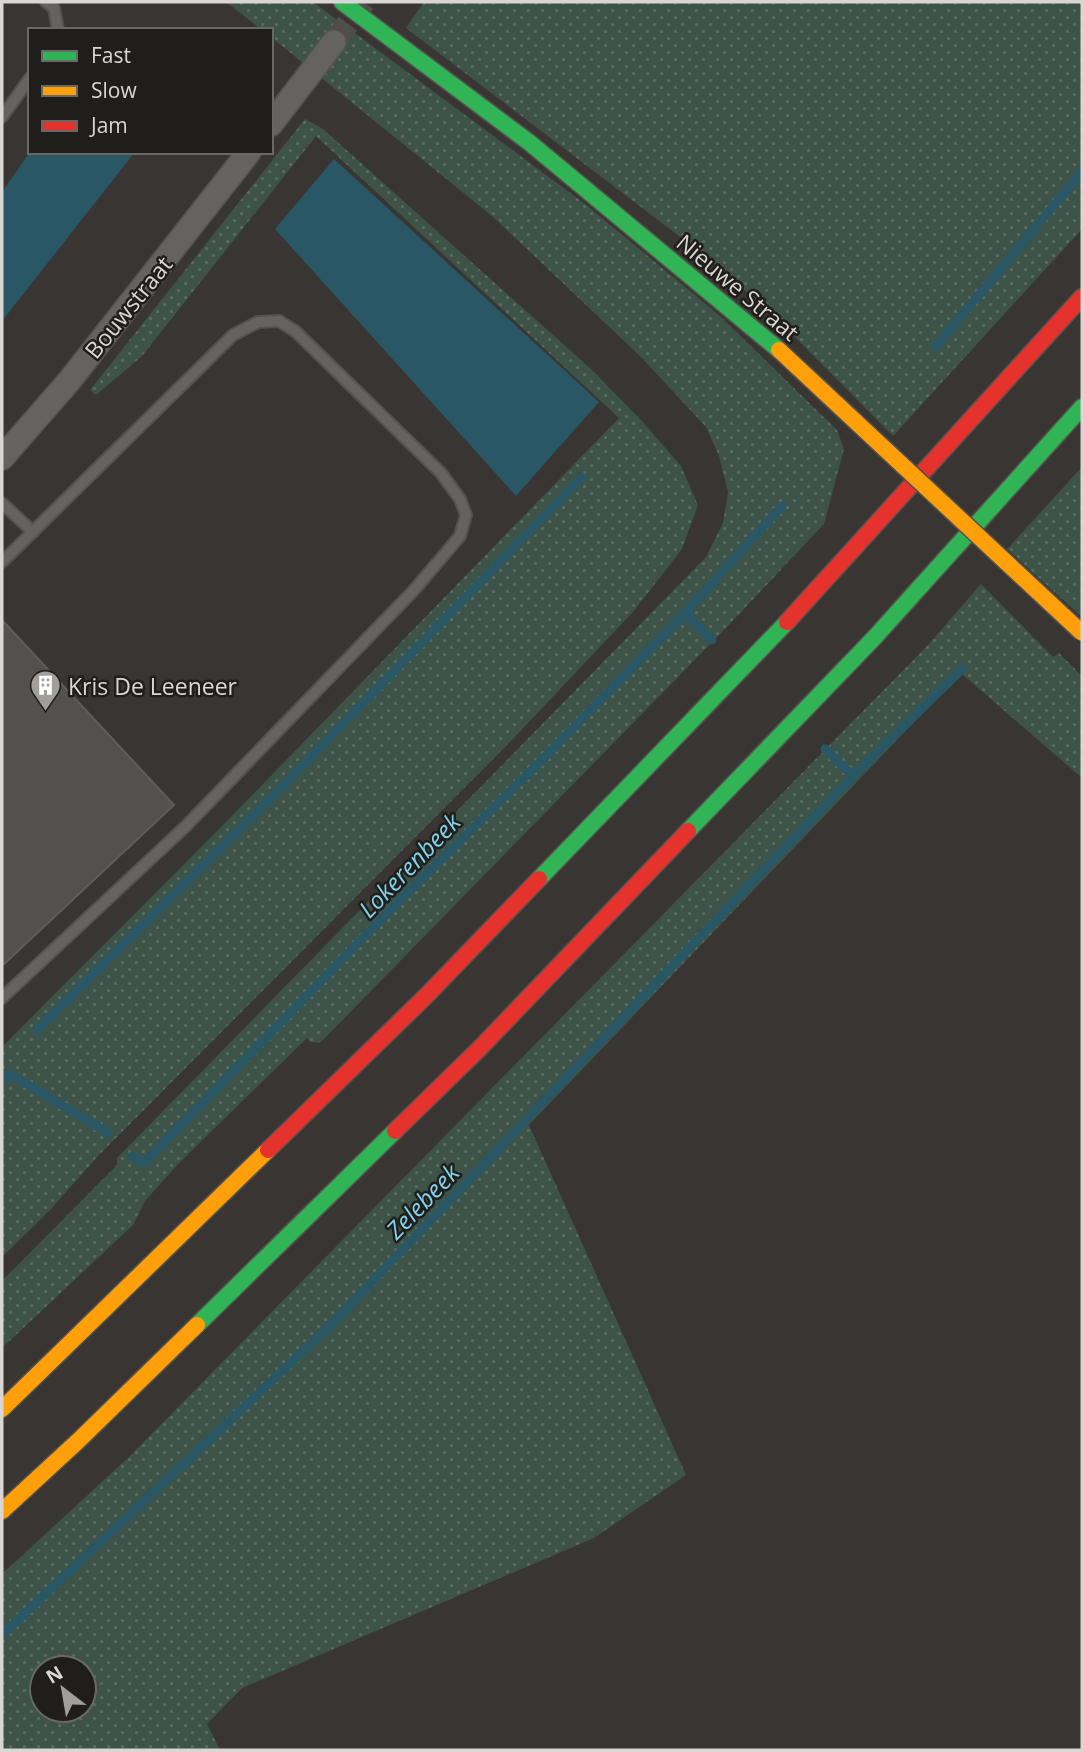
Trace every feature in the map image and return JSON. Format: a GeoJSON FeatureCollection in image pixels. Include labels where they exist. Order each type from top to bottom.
{"type":"FeatureCollection","features":[{"type":"Feature","properties":{"kind":"main road","name":"Nieuwe Straat"},"geometry":{"type":"LineString","coordinates":[[342,2],[520,135],[779,350],[1082,633]]}},
{"type":"Feature","properties":{"kind":"main road"},"geometry":{"type":"LineString","coordinates":[[2,1409],[427,995],[820,588],[1082,297]]}},
{"type":"Feature","properties":{"kind":"main road"},"geometry":{"type":"LineString","coordinates":[[2,1511],[88,1431],[481,1047],[875,637],[1082,407]]}},
{"type":"Feature","properties":{"kind":"street"},"geometry":{"type":"LineString","coordinates":[[273,121],[334,42]]}},
{"type":"Feature","properties":{"kind":"street","name":"Bouwstraat"},"geometry":{"type":"LineString","coordinates":[[2,458],[70,380],[247,154]]}},
{"type":"Feature","properties":{"kind":"lane"},"geometry":{"type":"LineString","coordinates":[[46,2],[54,8],[58,28]]}},
{"type":"Feature","properties":{"kind":"lane"},"geometry":{"type":"LineString","coordinates":[[2,117],[28,81]]}},
{"type":"Feature","properties":{"kind":"lane"},"geometry":{"type":"LineString","coordinates":[[2,562],[233,335],[258,322],[279,321],[295,331],[441,473],[460,499],[467,515],[460,537],[406,599],[186,826],[2,998]]}},
{"type":"Feature","properties":{"kind":"lane"},"geometry":{"type":"LineString","coordinates":[[2,503],[33,532]]}},
{"type":"Feature","properties":{"kind":"green space"},"geometry":{"type":"Polygon","coordinates":[[[226,2],[313,2],[585,204],[719,315],[837,430],[844,449],[824,524],[724,630],[320,1043],[310,1042],[307,1038],[179,1163],[145,1201],[133,1225],[2,1348],[2,1281],[117,1165],[117,1158],[706,557],[723,523],[728,492],[719,456],[706,427],[641,357],[492,216],[273,39],[273,28],[259,28],[226,2]]]}},
{"type":"Feature","properties":{"kind":"green space"},"geometry":{"type":"Polygon","coordinates":[[[424,2],[1082,2],[1082,229],[893,436],[782,324],[713,262],[406,28],[424,2]]]}},
{"type":"Feature","properties":{"kind":"green space"},"geometry":{"type":"Polygon","coordinates":[[[305,119],[323,129],[591,369],[681,466],[698,505],[682,549],[633,612],[506,746],[98,1156],[50,1210],[2,1257],[2,1047],[227,821],[619,418],[316,136],[142,356],[96,395],[90,390],[305,119]]]}},
{"type":"Feature","properties":{"kind":"green space"},"geometry":{"type":"Polygon","coordinates":[[[1082,467],[1082,617],[1007,549],[1082,467]]]}},
{"type":"Feature","properties":{"kind":"green space"},"geometry":{"type":"Polygon","coordinates":[[[981,584],[1053,657],[1059,653],[1082,676],[1082,778],[961,673],[529,1125],[686,1475],[594,1538],[242,1688],[207,1724],[220,1750],[2,1750],[2,1574],[130,1456],[928,645],[981,584]]]}},
{"type":"Feature","properties":{"kind":"water"},"geometry":{"type":"Polygon","coordinates":[[[29,154],[133,154],[2,321],[2,192],[29,154]]]}},
{"type":"Feature","properties":{"kind":"water"},"geometry":{"type":"Polygon","coordinates":[[[334,159],[599,402],[516,496],[275,229],[334,159]]]}},
{"type":"Feature","properties":{"kind":"building","name":"Kris De Leeneer"},"geometry":{"type":"Polygon","coordinates":[[[2,620],[174,805],[2,966],[2,620]]]}},
{"type":"Feature","properties":{"kind":"waterway"},"geometry":{"type":"LineString","coordinates":[[935,347],[1082,172]]}},
{"type":"Feature","properties":{"kind":"waterway"},"geometry":{"type":"LineString","coordinates":[[37,1030],[277,792],[582,477]]}},
{"type":"Feature","properties":{"kind":"waterway"},"geometry":{"type":"LineString","coordinates":[[685,613],[782,506]]}},
{"type":"Feature","properties":{"kind":"waterway","name":"Lokerenbeek"},"geometry":{"type":"LineString","coordinates":[[132,1156],[144,1163],[685,613],[712,640]]}},
{"type":"Feature","properties":{"kind":"waterway","name":"Zelebeek"},"geometry":{"type":"LineString","coordinates":[[2,1635],[333,1323],[853,776],[962,669]]}},
{"type":"Feature","properties":{"kind":"waterway","name":"Lokerenbeek"},"geometry":{"type":"LineString","coordinates":[[825,749],[853,776]]}},
{"type":"Feature","properties":{"kind":"waterway","name":"Lokerenbeek"},"geometry":{"type":"LineString","coordinates":[[2,1082],[10,1074],[108,1133]]}},
{"type":"Feature","properties":{"kind":"tunnel"},"geometry":{"type":"LineString","coordinates":[[334,42],[364,2]]}},
{"type":"Feature","properties":{"kind":"traffic: fast"},"geometry":{"type":"LineString","coordinates":[[342,2],[530,143],[779,350]]}},
{"type":"Feature","properties":{"kind":"traffic: fast"},"geometry":{"type":"LineString","coordinates":[[688,831],[875,637],[1082,407]]}},
{"type":"Feature","properties":{"kind":"traffic: fast"},"geometry":{"type":"LineString","coordinates":[[539,879],[787,622]]}},
{"type":"Feature","properties":{"kind":"traffic: fast"},"geometry":{"type":"LineString","coordinates":[[197,1325],[395,1131]]}},
{"type":"Feature","properties":{"kind":"traffic: slow"},"geometry":{"type":"LineString","coordinates":[[779,350],[1082,633]]}},
{"type":"Feature","properties":{"kind":"traffic: slow"},"geometry":{"type":"LineString","coordinates":[[2,1409],[268,1150]]}},
{"type":"Feature","properties":{"kind":"traffic: slow"},"geometry":{"type":"LineString","coordinates":[[2,1511],[197,1325]]}},
{"type":"Feature","properties":{"kind":"traffic: jam"},"geometry":{"type":"LineString","coordinates":[[787,622],[1082,297]]}},
{"type":"Feature","properties":{"kind":"traffic: jam"},"geometry":{"type":"LineString","coordinates":[[395,1131],[481,1047],[688,831]]}},
{"type":"Feature","properties":{"kind":"traffic: jam"},"geometry":{"type":"LineString","coordinates":[[268,1150],[427,995],[539,879]]}},
{"type":"Feature","properties":{"kind":"place","name":"Kris De Leeneer"},"geometry":{"type":"Point","coordinates":[45,713]}}]}
